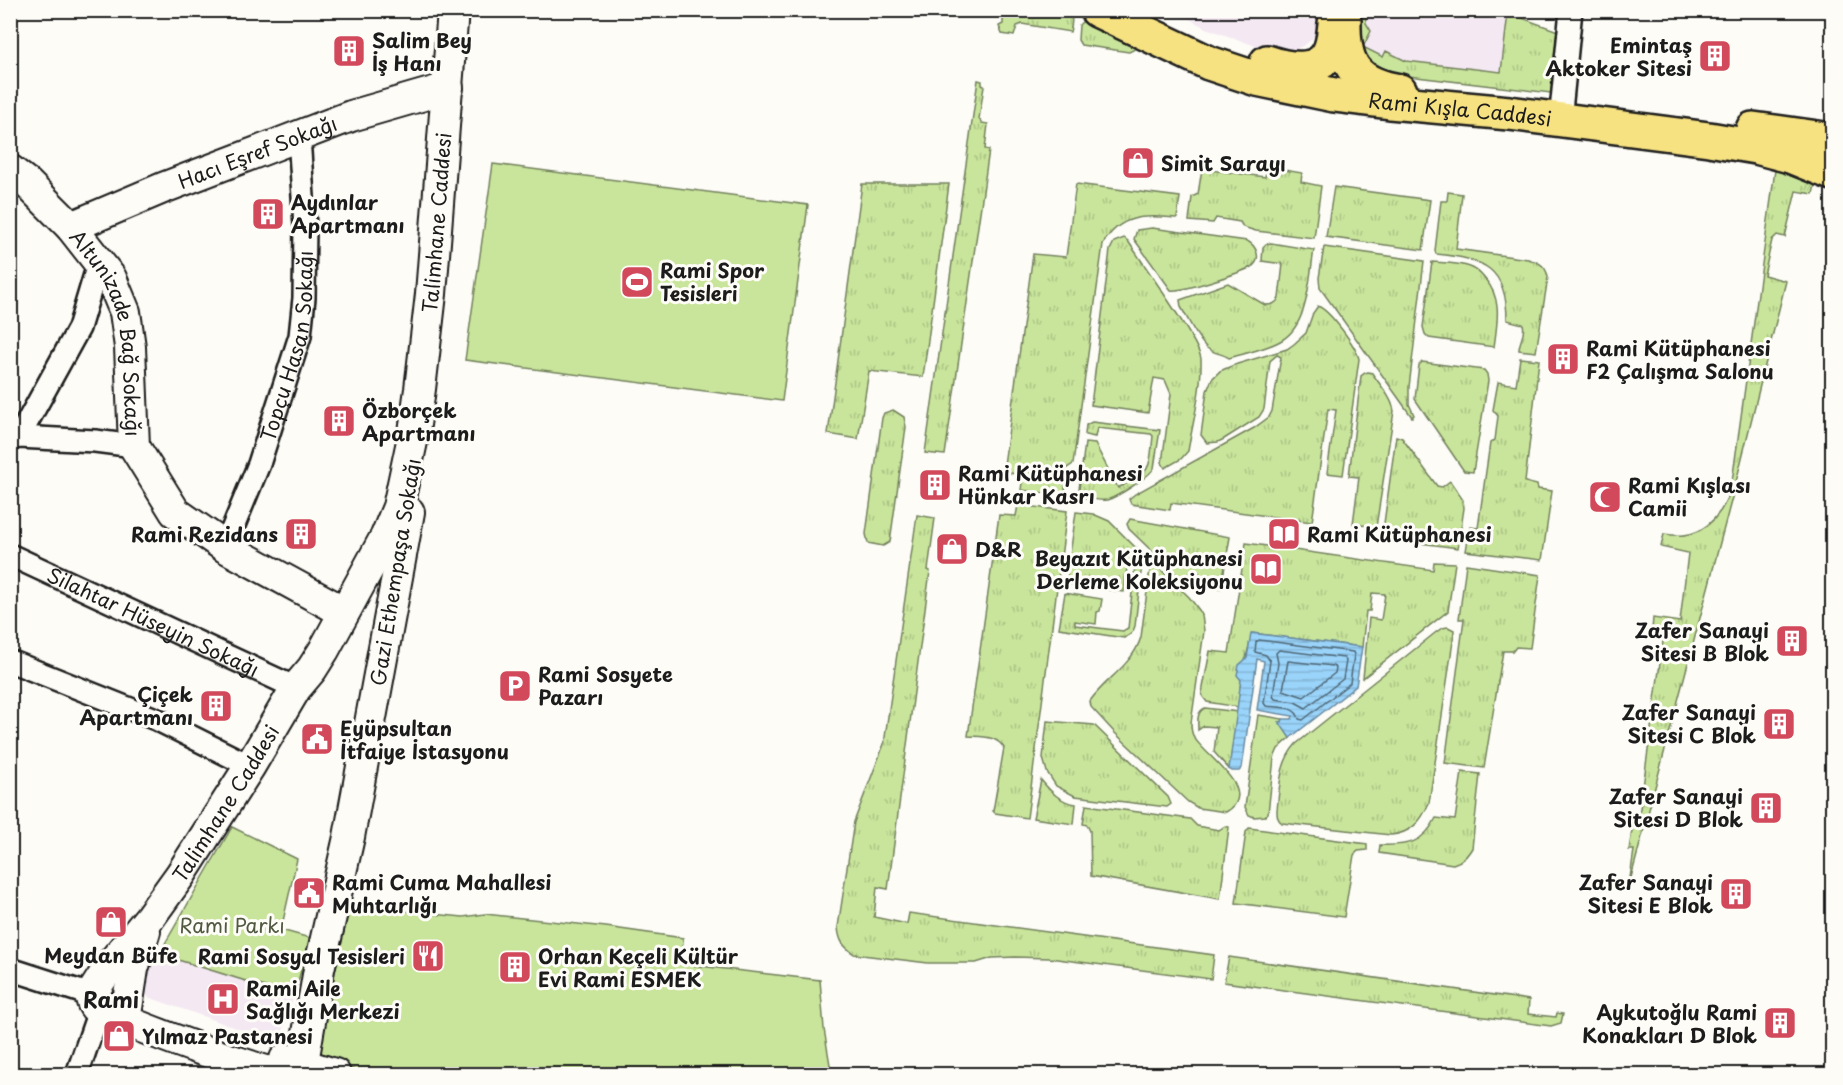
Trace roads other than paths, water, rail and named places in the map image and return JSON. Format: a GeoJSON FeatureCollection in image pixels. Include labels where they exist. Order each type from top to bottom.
{"type":"FeatureCollection","features":[{"type":"Feature","properties":{"kind":"main road","name":"Rami Kışla Caddesi"},"geometry":{"type":"LineString","coordinates":[[1097,10],[1209,63],[1257,79],[1334,95],[1509,113],[1653,131],[1756,147],[1790,156],[1833,173]]}},
{"type":"Feature","properties":{"kind":"main road"},"geometry":{"type":"LineString","coordinates":[[1146,10],[1210,41],[1274,64],[1300,69],[1317,64],[1327,56],[1332,46],[1338,10]]}},
{"type":"Feature","properties":{"kind":"main road"},"geometry":{"type":"LineString","coordinates":[[1345,10],[1344,36],[1347,58],[1361,78],[1372,85],[1477,101],[1491,104],[1509,113]]}},
{"type":"Feature","properties":{"kind":"main road"},"geometry":{"type":"LineString","coordinates":[[1653,131],[1726,126],[1833,140]]}},
{"type":"Feature","properties":{"kind":"street","name":"Talimhane Caddesi"},"geometry":{"type":"LineString","coordinates":[[109,1006],[111,964],[150,917],[181,874],[250,766],[296,688],[298,670],[312,639],[338,609],[390,498],[414,432],[431,294],[453,10]]}},
{"type":"Feature","properties":{"kind":"street"},"geometry":{"type":"LineString","coordinates":[[1560,121],[1570,10]]}},
{"type":"Feature","properties":{"kind":"street","name":"Hacı Eşref Sokağı"},"geometry":{"type":"LineString","coordinates":[[71,227],[163,188],[351,116],[448,88]]}},
{"type":"Feature","properties":{"kind":"street","name":"Topçu Hasan Sokağı"},"geometry":{"type":"LineString","coordinates":[[225,547],[259,464],[300,336],[304,298],[305,226],[299,137]]}},
{"type":"Feature","properties":{"kind":"street","name":"Altunizade Bağ Sokağı"},"geometry":{"type":"LineString","coordinates":[[10,170],[28,184],[71,227],[111,278],[125,312],[130,347],[134,446],[175,512],[225,547],[338,609]]}},
{"type":"Feature","properties":{"kind":"street"},"geometry":{"type":"LineString","coordinates":[[99,261],[79,328],[15,438],[95,441],[134,446]]}},
{"type":"Feature","properties":{"kind":"street","name":"Gazi Ethempaşa Sokağı"},"geometry":{"type":"LineString","coordinates":[[303,1070],[319,969],[349,837],[409,513],[415,464],[414,432]]}},
{"type":"Feature","properties":{"kind":"street","name":"Silahtar Hüseyin Sokağı"},"geometry":{"type":"LineString","coordinates":[[10,555],[296,688]]}},
{"type":"Feature","properties":{"kind":"street"},"geometry":{"type":"LineString","coordinates":[[10,661],[158,720],[250,766]]}},
{"type":"Feature","properties":{"kind":"street"},"geometry":{"type":"LineString","coordinates":[[10,969],[109,1006],[156,1015],[303,1070],[335,1074]]}},
{"type":"Feature","properties":{"kind":"street"},"geometry":{"type":"LineString","coordinates":[[77,1074],[109,1006]]}},
{"type":"Feature","properties":{"kind":"street"},"geometry":{"type":"LineString","coordinates":[[109,1006],[150,1032],[276,1074]]}},
{"type":"Feature","properties":{"kind":"water"},"geometry":{"type":"Polygon","coordinates":[[[1251,633],[1362,647],[1356,686],[1290,738],[1279,722],[1283,719],[1292,719],[1293,716],[1257,710],[1264,661],[1257,659],[1242,768],[1239,771],[1232,771],[1229,769],[1241,680],[1237,675],[1239,665],[1247,658],[1251,633]]]}},
{"type":"Feature","properties":{"kind":"place","name":"Salim Bey İş Hanı"},"geometry":{"type":"Point","coordinates":[349,51]}},
{"type":"Feature","properties":{"kind":"place","name":"Emintaş Aktoker Sitesi"},"geometry":{"type":"Point","coordinates":[1715,56]}},
{"type":"Feature","properties":{"kind":"place","name":"Simit Sarayı"},"geometry":{"type":"Point","coordinates":[1138,163]}},
{"type":"Feature","properties":{"kind":"place","name":"Aydınlar Apartmanı"},"geometry":{"type":"Point","coordinates":[268,214]}},
{"type":"Feature","properties":{"kind":"place","name":"Rami Spor Tesisleri"},"geometry":{"type":"Point","coordinates":[637,282]}},
{"type":"Feature","properties":{"kind":"place","name":"Rami Kütüphanesi F2 Çalışma Salonu"},"geometry":{"type":"Point","coordinates":[1563,359]}},
{"type":"Feature","properties":{"kind":"place","name":"Özborçek Apartmanı"},"geometry":{"type":"Point","coordinates":[339,421]}},
{"type":"Feature","properties":{"kind":"place","name":"Rami Kütüphanesi Hünkar Kasrı"},"geometry":{"type":"Point","coordinates":[935,485]}},
{"type":"Feature","properties":{"kind":"place","name":"Rami Kışlası Camii"},"geometry":{"type":"Point","coordinates":[1605,497]}},
{"type":"Feature","properties":{"kind":"place","name":"Rami Rezidans"},"geometry":{"type":"Point","coordinates":[301,534]}},
{"type":"Feature","properties":{"kind":"place","name":"Rami Kütüphanesi"},"geometry":{"type":"Point","coordinates":[1284,534]}},
{"type":"Feature","properties":{"kind":"place","name":"D&R"},"geometry":{"type":"Point","coordinates":[952,549]}},
{"type":"Feature","properties":{"kind":"place","name":"Beyazıt Kütüphanesi Derleme Koleksiyonu"},"geometry":{"type":"Point","coordinates":[1266,569]}},
{"type":"Feature","properties":{"kind":"place","name":"Zafer Sanayi Sitesi B Blok"},"geometry":{"type":"Point","coordinates":[1792,641]}},
{"type":"Feature","properties":{"kind":"place","name":"Rami Sosyete Pazarı"},"geometry":{"type":"Point","coordinates":[515,686]}},
{"type":"Feature","properties":{"kind":"place","name":"Çiçek Apartmanı"},"geometry":{"type":"Point","coordinates":[216,706]}},
{"type":"Feature","properties":{"kind":"place","name":"Zafer Sanayi Sitesi C Blok"},"geometry":{"type":"Point","coordinates":[1779,724]}},
{"type":"Feature","properties":{"kind":"place","name":"Eyüpsultan İtfaiye İstasyonu"},"geometry":{"type":"Point","coordinates":[317,739]}},
{"type":"Feature","properties":{"kind":"place","name":"Zafer Sanayi Sitesi D Blok"},"geometry":{"type":"Point","coordinates":[1766,808]}},
{"type":"Feature","properties":{"kind":"place","name":"Rami Cuma Mahallesi Muhtarlığı"},"geometry":{"type":"Point","coordinates":[309,893]}},
{"type":"Feature","properties":{"kind":"place","name":"Zafer Sanayi Sitesi E Blok"},"geometry":{"type":"Point","coordinates":[1736,894]}},
{"type":"Feature","properties":{"kind":"place","name":"Meydan Büfe"},"geometry":{"type":"Point","coordinates":[111,922]}},
{"type":"Feature","properties":{"kind":"place","name":"Rami Sosyal Tesisleri"},"geometry":{"type":"Point","coordinates":[428,956]}},
{"type":"Feature","properties":{"kind":"place","name":"Orhan Keçeli Kültür Evi Rami ESMEK"},"geometry":{"type":"Point","coordinates":[515,967]}},
{"type":"Feature","properties":{"kind":"place","name":"Rami Aile Sağlığı Merkezi"},"geometry":{"type":"Point","coordinates":[223,999]}},
{"type":"Feature","properties":{"kind":"place","name":"Aykutoğlu Rami Konakları D Blok"},"geometry":{"type":"Point","coordinates":[1780,1023]}},
{"type":"Feature","properties":{"kind":"place","name":"Yılmaz Pastanesi"},"geometry":{"type":"Point","coordinates":[119,1036]}},
{"type":"Feature","properties":{"kind":"district","name":"Rami"},"geometry":{"type":"Point","coordinates":[111,998]}},
{"type":"Feature","properties":{"kind":"park label","name":"Rami Parkı"},"geometry":{"type":"Point","coordinates":[232,925]}}]}
